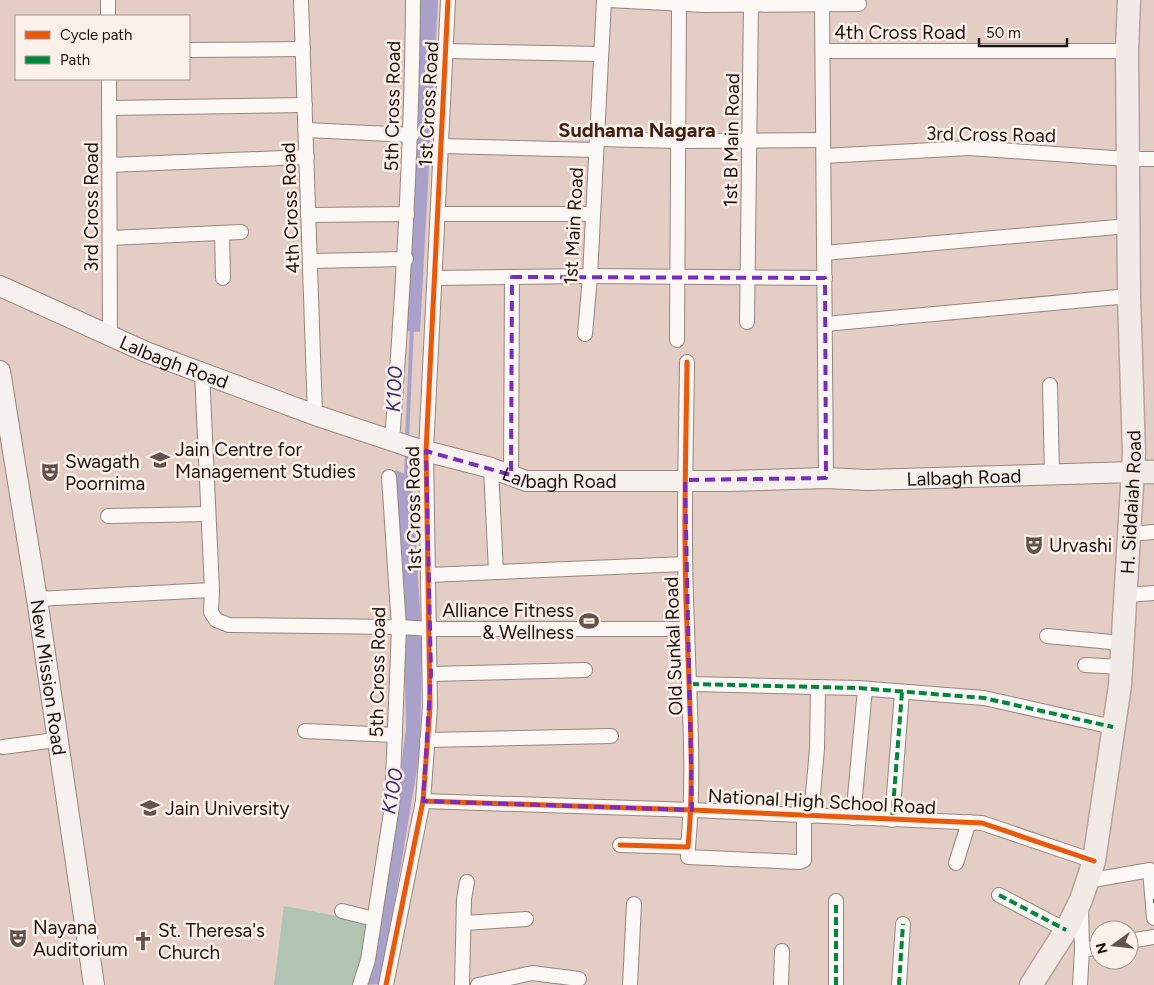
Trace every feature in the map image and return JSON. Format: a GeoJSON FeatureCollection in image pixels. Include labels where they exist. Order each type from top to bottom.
{"type":"FeatureCollection","features":[{"type":"Feature","properties":{"kind":"main road","name":"H. Siddaiah Road"},"geometry":{"type":"LineString","coordinates":[[1031,985],[1066,930],[1087,881],[1113,727],[1121,667],[1130,534],[1144,472],[1129,296],[1126,51],[1129,0]]}},
{"type":"Feature","properties":{"kind":"main road","name":"Lalbagh Road"},"geometry":{"type":"LineString","coordinates":[[0,286],[110,334],[146,352],[315,415],[420,450],[491,468],[526,480],[826,478],[866,480],[1144,472]]}},
{"type":"Feature","properties":{"kind":"main road","name":"New Mission Road"},"geometry":{"type":"LineString","coordinates":[[0,371],[2,409],[37,600],[53,741],[94,985]]}},
{"type":"Feature","properties":{"kind":"main road"},"geometry":{"type":"LineString","coordinates":[[0,445],[53,741],[85,985]]}},
{"type":"Feature","properties":{"kind":"street"},"geometry":{"type":"LineString","coordinates":[[108,0],[108,15]]}},
{"type":"Feature","properties":{"kind":"street","name":"4th Cross Road"},"geometry":{"type":"LineString","coordinates":[[301,0],[315,415]]}},
{"type":"Feature","properties":{"kind":"street","name":"5th Cross Road"},"geometry":{"type":"LineString","coordinates":[[406,259],[412,135],[413,0]]}},
{"type":"Feature","properties":{"kind":"street","name":"1st Cross Road"},"geometry":{"type":"LineString","coordinates":[[386,985],[423,801],[428,740],[431,674],[425,629],[429,575],[420,450],[435,278],[448,0]]}},
{"type":"Feature","properties":{"kind":"street","name":"1st Main Road"},"geometry":{"type":"LineString","coordinates":[[585,334],[590,276],[604,0]]}},
{"type":"Feature","properties":{"kind":"street"},"geometry":{"type":"LineString","coordinates":[[608,0],[679,3],[858,4]]}},
{"type":"Feature","properties":{"kind":"street"},"geometry":{"type":"LineString","coordinates":[[677,340],[680,141],[679,3]]}},
{"type":"Feature","properties":{"kind":"street","name":"1st B Main Road"},"geometry":{"type":"LineString","coordinates":[[747,322],[751,4]]}},
{"type":"Feature","properties":{"kind":"street"},"geometry":{"type":"LineString","coordinates":[[822,4],[826,478]]}},
{"type":"Feature","properties":{"kind":"street"},"geometry":{"type":"LineString","coordinates":[[190,50],[302,48]]}},
{"type":"Feature","properties":{"kind":"street","name":"4th Cross Road"},"geometry":{"type":"LineString","coordinates":[[822,50],[1126,51]]}},
{"type":"Feature","properties":{"kind":"street"},"geometry":{"type":"LineString","coordinates":[[446,51],[600,54]]}},
{"type":"Feature","properties":{"kind":"street","name":"3rd Cross Road"},"geometry":{"type":"LineString","coordinates":[[109,80],[110,334]]}},
{"type":"Feature","properties":{"kind":"street"},"geometry":{"type":"LineString","coordinates":[[109,108],[305,105]]}},
{"type":"Feature","properties":{"kind":"street"},"geometry":{"type":"LineString","coordinates":[[306,130],[412,135]]}},
{"type":"Feature","properties":{"kind":"street"},"geometry":{"type":"LineString","coordinates":[[441,146],[824,140]]}},
{"type":"Feature","properties":{"kind":"street","name":"3rd Cross Road"},"geometry":{"type":"LineString","coordinates":[[824,156],[969,148],[1128,159],[1154,159]]}},
{"type":"Feature","properties":{"kind":"street"},"geometry":{"type":"LineString","coordinates":[[109,165],[307,157]]}},
{"type":"Feature","properties":{"kind":"street"},"geometry":{"type":"LineString","coordinates":[[308,215],[407,214]]}},
{"type":"Feature","properties":{"kind":"street"},"geometry":{"type":"LineString","coordinates":[[438,214],[592,214]]}},
{"type":"Feature","properties":{"kind":"street"},"geometry":{"type":"LineString","coordinates":[[824,252],[1128,226]]}},
{"type":"Feature","properties":{"kind":"street"},"geometry":{"type":"LineString","coordinates":[[110,238],[241,232]]}},
{"type":"Feature","properties":{"kind":"street"},"geometry":{"type":"LineString","coordinates":[[222,233],[223,278]]}},
{"type":"Feature","properties":{"kind":"street"},"geometry":{"type":"LineString","coordinates":[[310,261],[406,259],[392,441]]}},
{"type":"Feature","properties":{"kind":"street"},"geometry":{"type":"LineString","coordinates":[[435,278],[590,276],[825,278]]}},
{"type":"Feature","properties":{"kind":"street"},"geometry":{"type":"LineString","coordinates":[[510,475],[512,277]]}},
{"type":"Feature","properties":{"kind":"street"},"geometry":{"type":"LineString","coordinates":[[825,324],[1129,296]]}},
{"type":"Feature","properties":{"kind":"street","name":"Old Sunkal Road"},"geometry":{"type":"LineString","coordinates":[[687,362],[685,564],[691,684],[692,810],[688,847]]}},
{"type":"Feature","properties":{"kind":"street"},"geometry":{"type":"LineString","coordinates":[[202,372],[212,590],[211,612],[216,620],[229,625],[401,627],[425,629],[687,629]]}},
{"type":"Feature","properties":{"kind":"street"},"geometry":{"type":"LineString","coordinates":[[1050,385],[1052,475]]}},
{"type":"Feature","properties":{"kind":"street"},"geometry":{"type":"LineString","coordinates":[[491,468],[496,572]]}},
{"type":"Feature","properties":{"kind":"street","name":"5th Cross Road"},"geometry":{"type":"LineString","coordinates":[[360,985],[368,960],[392,806],[401,627],[389,477]]}},
{"type":"Feature","properties":{"kind":"street"},"geometry":{"type":"LineString","coordinates":[[108,516],[208,514]]}},
{"type":"Feature","properties":{"kind":"street"},"geometry":{"type":"LineString","coordinates":[[1130,534],[1154,532]]}},
{"type":"Feature","properties":{"kind":"street"},"geometry":{"type":"LineString","coordinates":[[429,575],[685,564]]}},
{"type":"Feature","properties":{"kind":"street"},"geometry":{"type":"LineString","coordinates":[[37,600],[212,590]]}},
{"type":"Feature","properties":{"kind":"street"},"geometry":{"type":"LineString","coordinates":[[1126,595],[1154,593]]}},
{"type":"Feature","properties":{"kind":"street"},"geometry":{"type":"LineString","coordinates":[[1047,636],[1122,643]]}},
{"type":"Feature","properties":{"kind":"street"},"geometry":{"type":"LineString","coordinates":[[1085,665],[1121,667]]}},
{"type":"Feature","properties":{"kind":"street"},"geometry":{"type":"LineString","coordinates":[[431,674],[585,670]]}},
{"type":"Feature","properties":{"kind":"street"},"geometry":{"type":"LineString","coordinates":[[691,684],[865,689],[1005,701],[1113,727]]}},
{"type":"Feature","properties":{"kind":"street"},"geometry":{"type":"LineString","coordinates":[[620,845],[688,847],[688,857],[799,862],[804,860],[817,749],[818,687]]}},
{"type":"Feature","properties":{"kind":"street"},"geometry":{"type":"LineString","coordinates":[[853,818],[865,689]]}},
{"type":"Feature","properties":{"kind":"street"},"geometry":{"type":"LineString","coordinates":[[892,820],[902,692]]}},
{"type":"Feature","properties":{"kind":"street"},"geometry":{"type":"LineString","coordinates":[[305,731],[395,735]]}},
{"type":"Feature","properties":{"kind":"street"},"geometry":{"type":"LineString","coordinates":[[428,740],[611,736]]}},
{"type":"Feature","properties":{"kind":"street"},"geometry":{"type":"LineString","coordinates":[[3,747],[53,741]]}},
{"type":"Feature","properties":{"kind":"street","name":"National High School Road"},"geometry":{"type":"LineString","coordinates":[[423,801],[692,810],[982,823],[1087,881]]}},
{"type":"Feature","properties":{"kind":"street"},"geometry":{"type":"LineString","coordinates":[[956,863],[968,822]]}},
{"type":"Feature","properties":{"kind":"street"},"geometry":{"type":"LineString","coordinates":[[1080,985],[1087,881],[1152,870],[1154,918]]}},
{"type":"Feature","properties":{"kind":"street"},"geometry":{"type":"LineString","coordinates":[[462,985],[465,923],[464,899],[467,882]]}},
{"type":"Feature","properties":{"kind":"street"},"geometry":{"type":"LineString","coordinates":[[999,895],[1066,930]]}},
{"type":"Feature","properties":{"kind":"street"},"geometry":{"type":"LineString","coordinates":[[836,901],[836,985]]}},
{"type":"Feature","properties":{"kind":"street"},"geometry":{"type":"LineString","coordinates":[[630,985],[634,904]]}},
{"type":"Feature","properties":{"kind":"street"},"geometry":{"type":"LineString","coordinates":[[342,911],[374,919]]}},
{"type":"Feature","properties":{"kind":"street"},"geometry":{"type":"LineString","coordinates":[[465,923],[526,919]]}},
{"type":"Feature","properties":{"kind":"street"},"geometry":{"type":"LineString","coordinates":[[899,985],[903,924]]}},
{"type":"Feature","properties":{"kind":"street"},"geometry":{"type":"LineString","coordinates":[[1139,939],[1154,937]]}},
{"type":"Feature","properties":{"kind":"street"},"geometry":{"type":"LineString","coordinates":[[1082,950],[1089,949]]}},
{"type":"Feature","properties":{"kind":"street"},"geometry":{"type":"LineString","coordinates":[[781,985],[782,951]]}},
{"type":"Feature","properties":{"kind":"street"},"geometry":{"type":"LineString","coordinates":[[478,985],[532,973],[579,979]]}},
{"type":"Feature","properties":{"kind":"highlighted area"},"geometry":{"type":"Polygon","coordinates":[[[512,277],[825,278],[826,478],[685,480],[692,810],[423,801],[431,674],[426,451],[511,475],[512,277]]]}},
{"type":"Feature","properties":{"kind":"green space"},"geometry":{"type":"Polygon","coordinates":[[[284,906],[369,922],[364,960],[356,985],[274,985],[284,906]]]}},
{"type":"Feature","properties":{"kind":"shaded area","name":"K100"},"geometry":{"type":"Polygon","coordinates":[[[419,0],[438,0],[420,332],[406,331],[419,0]]]}},
{"type":"Feature","properties":{"kind":"shaded area","name":"K100"},"geometry":{"type":"Polygon","coordinates":[[[395,470],[412,477],[422,644],[420,751],[381,984],[365,985],[397,803],[406,728],[404,631],[395,470]]]}},
{"type":"Feature","properties":{"kind":"waterway","name":"K100"},"geometry":{"type":"LineString","coordinates":[[407,439],[412,326]]}},
{"type":"Feature","properties":{"kind":"waterway","name":"K100"},"geometry":{"type":"LineString","coordinates":[[406,479],[407,451]]}},
{"type":"Feature","properties":{"kind":"marked path"},"geometry":{"type":"LineString","coordinates":[[691,684],[858,688],[984,698],[1113,727]]}},
{"type":"Feature","properties":{"kind":"marked path"},"geometry":{"type":"LineString","coordinates":[[892,820],[902,692]]}},
{"type":"Feature","properties":{"kind":"marked path"},"geometry":{"type":"LineString","coordinates":[[999,895],[1066,930]]}},
{"type":"Feature","properties":{"kind":"marked path"},"geometry":{"type":"LineString","coordinates":[[836,901],[836,985]]}},
{"type":"Feature","properties":{"kind":"marked path"},"geometry":{"type":"LineString","coordinates":[[899,985],[903,924]]}},
{"type":"Feature","properties":{"kind":"cycle path"},"geometry":{"type":"LineString","coordinates":[[386,985],[423,801],[430,707],[426,451],[448,0]]}},
{"type":"Feature","properties":{"kind":"cycle path"},"geometry":{"type":"LineString","coordinates":[[620,845],[688,847],[691,737],[685,561],[687,362]]}},
{"type":"Feature","properties":{"kind":"cycle path"},"geometry":{"type":"LineString","coordinates":[[423,801],[692,810],[982,823],[1094,861]]}},
{"type":"Feature","properties":{"kind":"place","name":"Jain Centre for Management Studies"},"geometry":{"type":"Point","coordinates":[160,460]}},
{"type":"Feature","properties":{"kind":"place","name":"Swagath Poornima"},"geometry":{"type":"Point","coordinates":[50,472]}},
{"type":"Feature","properties":{"kind":"place","name":"Urvashi"},"geometry":{"type":"Point","coordinates":[1034,545]}},
{"type":"Feature","properties":{"kind":"place","name":"Alliance Fitness & Wellness"},"geometry":{"type":"Point","coordinates":[589,621]}},
{"type":"Feature","properties":{"kind":"place","name":"Jain University"},"geometry":{"type":"Point","coordinates":[150,808]}},
{"type":"Feature","properties":{"kind":"place","name":"Nayana Auditorium"},"geometry":{"type":"Point","coordinates":[18,938]}},
{"type":"Feature","properties":{"kind":"place","name":"St. Theresa's Church"},"geometry":{"type":"Point","coordinates":[143,941]}},
{"type":"Feature","properties":{"kind":"district","name":"Sudhama Nagara"},"geometry":{"type":"Point","coordinates":[637,130]}}]}
